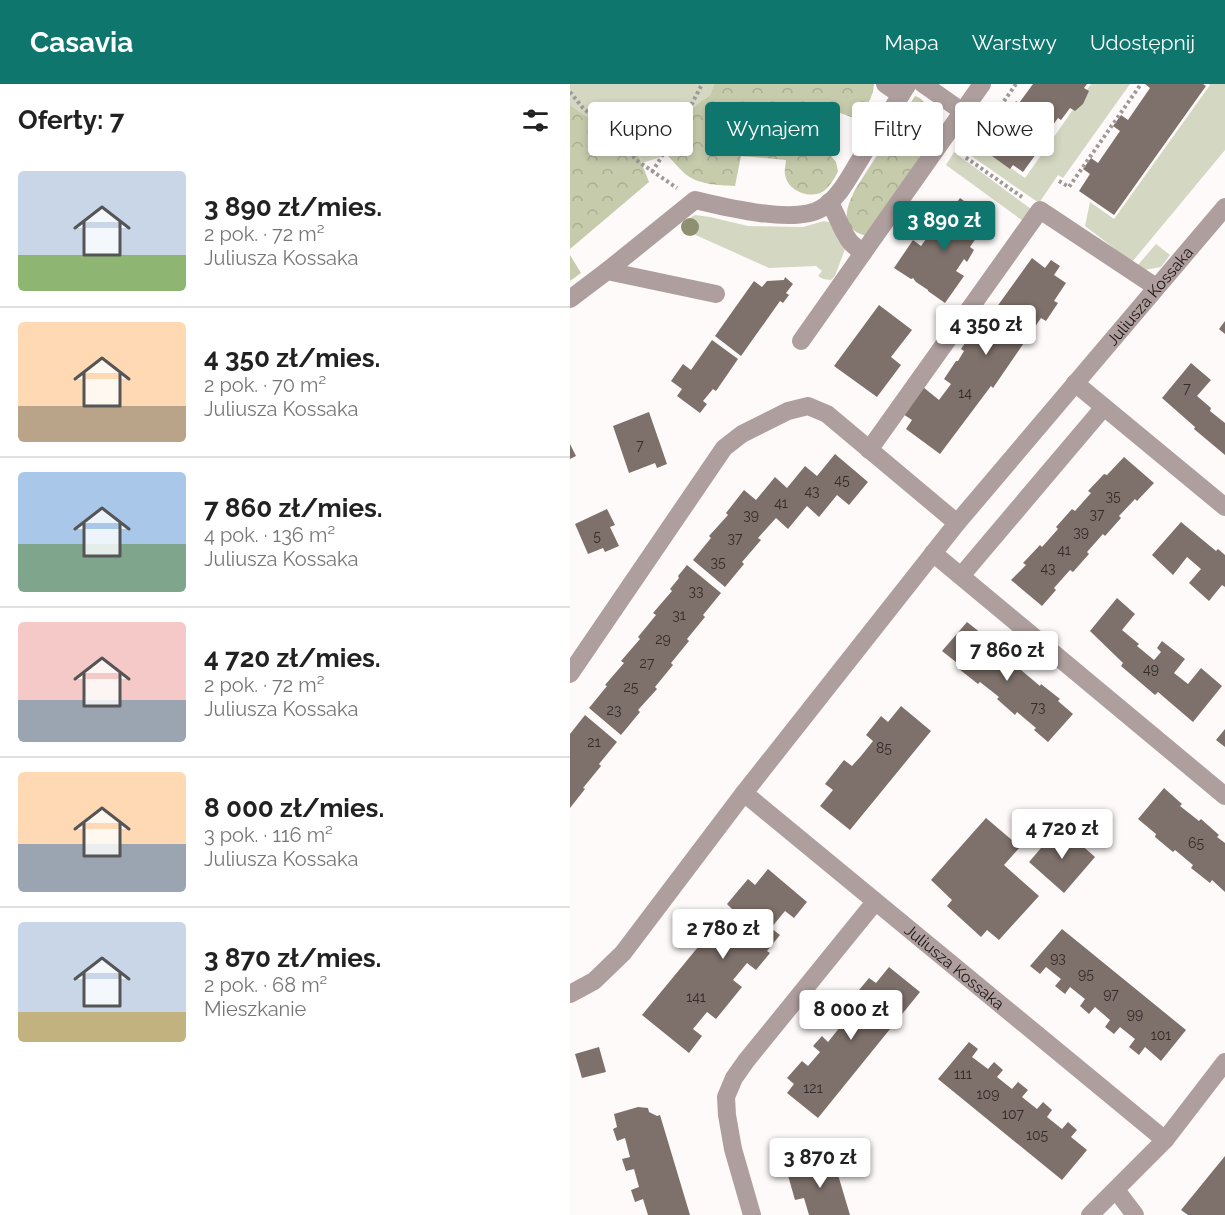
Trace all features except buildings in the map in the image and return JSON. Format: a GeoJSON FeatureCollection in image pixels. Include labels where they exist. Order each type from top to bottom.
{"type":"FeatureCollection","features":[{"type":"Feature","properties":{"kind":"street"},"geometry":{"type":"LineString","coordinates":[[885,84],[904,90]]}},
{"type":"Feature","properties":{"kind":"street"},"geometry":{"type":"LineString","coordinates":[[923,84],[955,106]]}},
{"type":"Feature","properties":{"kind":"street"},"geometry":{"type":"LineString","coordinates":[[969,102],[982,84]]}},
{"type":"Feature","properties":{"kind":"street"},"geometry":{"type":"LineString","coordinates":[[943,139],[955,122]]}},
{"type":"Feature","properties":{"kind":"street"},"geometry":{"type":"LineString","coordinates":[[570,299],[695,200],[742,212],[808,214],[821,209],[838,194],[862,156]]}},
{"type":"Feature","properties":{"kind":"street"},"geometry":{"type":"LineString","coordinates":[[801,341],[931,156]]}},
{"type":"Feature","properties":{"kind":"street"},"geometry":{"type":"LineString","coordinates":[[829,202],[847,238],[863,253]]}},
{"type":"Feature","properties":{"kind":"street"},"geometry":{"type":"LineString","coordinates":[[869,450],[1040,210],[1156,287]]}},
{"type":"Feature","properties":{"kind":"street","name":"Juliusza Kossaka"},"geometry":{"type":"LineString","coordinates":[[570,994],[594,981],[623,953],[744,793],[957,523],[1156,287],[1222,215]]}},
{"type":"Feature","properties":{"kind":"street"},"geometry":{"type":"LineString","coordinates":[[607,271],[716,294]]}},
{"type":"Feature","properties":{"kind":"street"},"geometry":{"type":"LineString","coordinates":[[1075,383],[1225,507]]}},
{"type":"Feature","properties":{"kind":"street"},"geometry":{"type":"LineString","coordinates":[[570,674],[724,448],[742,434],[788,411],[808,406],[827,414],[957,523]]}},
{"type":"Feature","properties":{"kind":"street"},"geometry":{"type":"LineString","coordinates":[[961,576],[1104,407]]}},
{"type":"Feature","properties":{"kind":"street"},"geometry":{"type":"LineString","coordinates":[[933,553],[1225,796]]}},
{"type":"Feature","properties":{"kind":"street","name":"Juliusza Kossaka"},"geometry":{"type":"LineString","coordinates":[[744,793],[1165,1140]]}},
{"type":"Feature","properties":{"kind":"street"},"geometry":{"type":"LineString","coordinates":[[752,1215],[733,1149],[726,1097],[734,1078],[746,1061],[874,902]]}},
{"type":"Feature","properties":{"kind":"street"},"geometry":{"type":"LineString","coordinates":[[1090,1215],[1165,1140],[1225,1062]]}},
{"type":"Feature","properties":{"kind":"street"},"geometry":{"type":"LineString","coordinates":[[1116,1190],[1135,1215]]}},
{"type":"Feature","properties":{"kind":"path"},"geometry":{"type":"LineString","coordinates":[[652,172],[678,131],[702,84]]}},
{"type":"Feature","properties":{"kind":"path"},"geometry":{"type":"LineString","coordinates":[[1016,84],[964,157],[1040,210]]}},
{"type":"Feature","properties":{"kind":"path"},"geometry":{"type":"LineString","coordinates":[[1059,181],[1069,187],[1141,84]]}},
{"type":"Feature","properties":{"kind":"path"},"geometry":{"type":"LineString","coordinates":[[570,92],[583,108],[617,136],[636,160],[695,200]]}},
{"type":"Feature","properties":{"kind":"green space"},"geometry":{"type":"Polygon","coordinates":[[[570,84],[714,84],[710,95],[693,108],[693,102],[588,102],[588,117],[570,105],[570,84]]]}},
{"type":"Feature","properties":{"kind":"green space"},"geometry":{"type":"Polygon","coordinates":[[[714,84],[874,84],[868,102],[852,102],[852,117],[840,113],[840,102],[705,102],[705,156],[741,156],[735,186],[708,184],[695,180],[684,173],[668,156],[693,156],[693,108],[710,95],[714,84]]]}},
{"type":"Feature","properties":{"kind":"green space"},"geometry":{"type":"Polygon","coordinates":[[[1091,84],[1130,84],[1063,178],[1058,175],[1039,203],[971,156],[994,156],[1025,178],[1040,156],[1054,156],[1054,137],[1091,84]]]}},
{"type":"Feature","properties":{"kind":"green space"},"geometry":{"type":"Polygon","coordinates":[[[1209,84],[1225,84],[1225,150],[1132,262],[1085,226],[1090,202],[1114,219],[1209,84]]]}},
{"type":"Feature","properties":{"kind":"green space"},"geometry":{"type":"Polygon","coordinates":[[[915,96],[923,102],[911,102],[915,96]]]}},
{"type":"Feature","properties":{"kind":"green space"},"geometry":{"type":"Polygon","coordinates":[[[570,105],[588,117],[588,156],[639,156],[649,182],[570,249],[570,105]]]}},
{"type":"Feature","properties":{"kind":"green space"},"geometry":{"type":"Polygon","coordinates":[[[954,152],[955,156],[959,156],[1031,209],[1023,221],[946,165],[954,152]]]}},
{"type":"Feature","properties":{"kind":"green space"},"geometry":{"type":"Polygon","coordinates":[[[639,156],[664,156],[642,163],[639,156]]]}},
{"type":"Feature","properties":{"kind":"green space"},"geometry":{"type":"Polygon","coordinates":[[[741,156],[831,156],[836,162],[838,171],[824,191],[812,195],[806,194],[795,189],[787,180],[786,160],[741,156]]]}},
{"type":"Feature","properties":{"kind":"green space"},"geometry":{"type":"Polygon","coordinates":[[[877,156],[920,156],[905,181],[866,236],[851,228],[848,222],[847,209],[856,188],[877,156]]]}},
{"type":"Feature","properties":{"kind":"green space"},"geometry":{"type":"Polygon","coordinates":[[[695,215],[748,226],[803,227],[824,221],[832,223],[838,240],[845,249],[835,276],[831,280],[818,276],[822,271],[816,266],[769,268],[689,232],[685,235],[686,223],[695,215]]]}},
{"type":"Feature","properties":{"kind":"green space"},"geometry":{"type":"Polygon","coordinates":[[[1156,244],[1170,255],[1161,267],[1144,270],[1137,266],[1156,244]]]}},
{"type":"Feature","properties":{"kind":"green space"},"geometry":{"type":"Polygon","coordinates":[[[570,255],[581,273],[570,281],[570,255]]]}}]}
